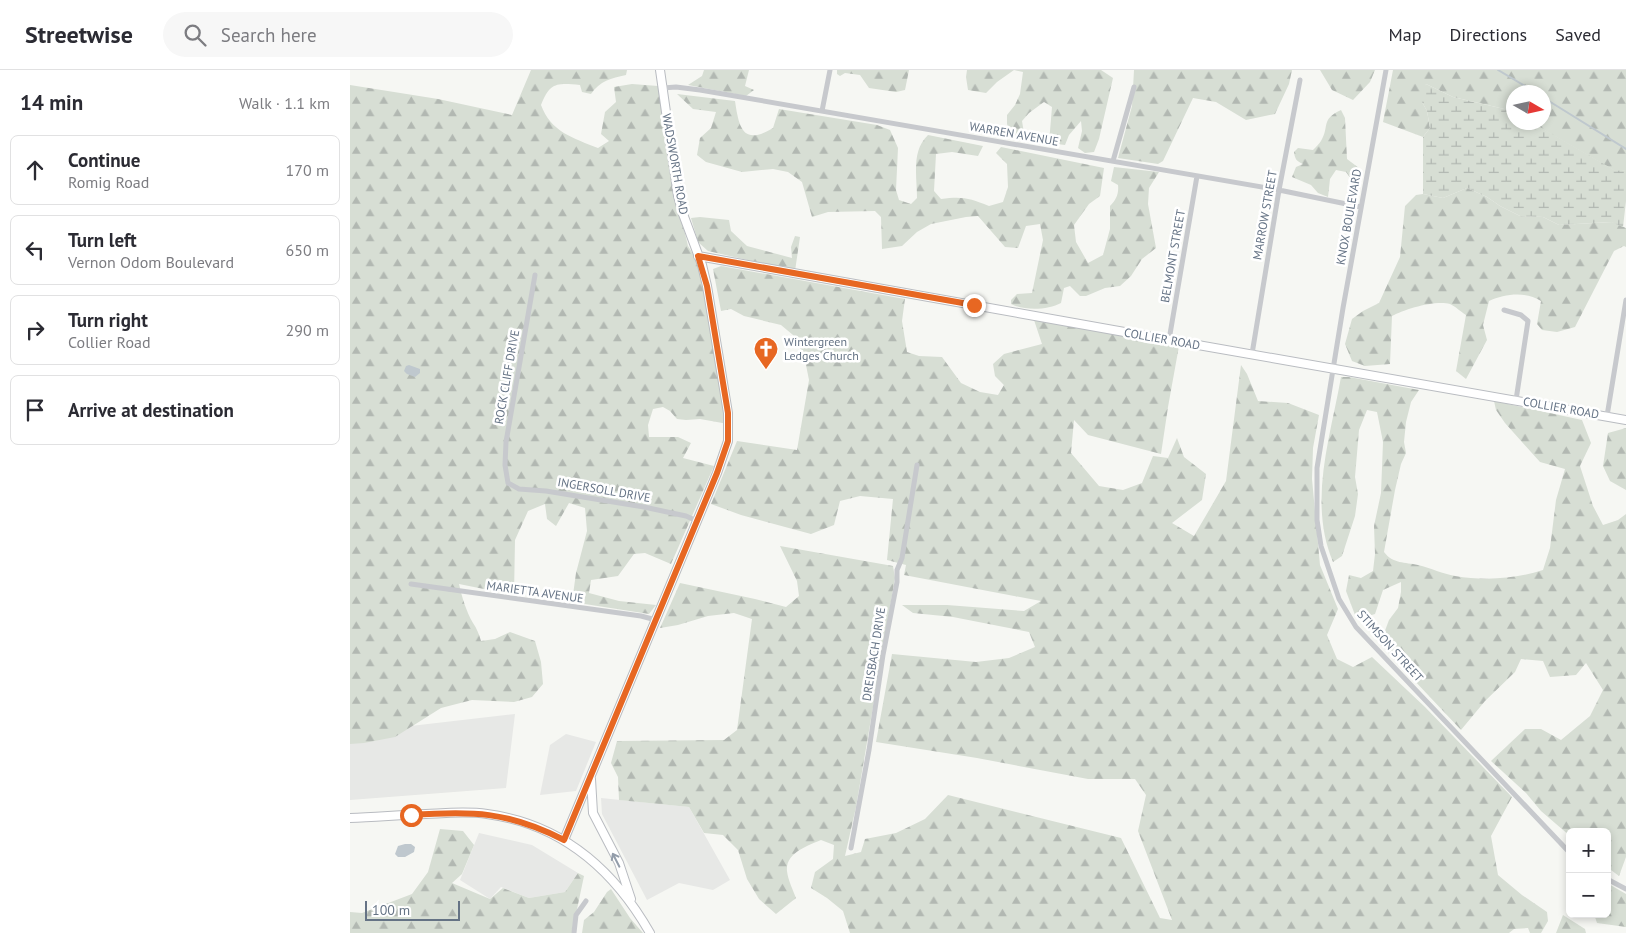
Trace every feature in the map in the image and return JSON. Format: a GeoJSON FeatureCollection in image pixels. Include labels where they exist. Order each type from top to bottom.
{"type":"FeatureCollection","features":[{"type":"Feature","properties":{"kind":"street","name":"WADSWORTH ROAD"},"geometry":{"type":"LineString","coordinates":[[564,840],[725,452],[729,430],[728,413],[707,286],[678,196],[660,70]]}},
{"type":"Feature","properties":{"kind":"street"},"geometry":{"type":"LineString","coordinates":[[822,111],[830,70]]}},
{"type":"Feature","properties":{"kind":"street","name":"KNOX BOULEVARD"},"geometry":{"type":"LineString","coordinates":[[1333,368],[1386,70]]}},
{"type":"Feature","properties":{"kind":"street","name":"MARROW STREET"},"geometry":{"type":"LineString","coordinates":[[1252,354],[1279,190],[1300,80]]}},
{"type":"Feature","properties":{"kind":"street","name":"WARREN AVENUE"},"geometry":{"type":"LineString","coordinates":[[663,88],[676,87],[700,90],[1279,190],[1361,207]]}},
{"type":"Feature","properties":{"kind":"street"},"geometry":{"type":"LineString","coordinates":[[1113,162],[1134,87]]}},
{"type":"Feature","properties":{"kind":"street","name":"BELMONT STREET"},"geometry":{"type":"LineString","coordinates":[[1169,340],[1197,176]]}},
{"type":"Feature","properties":{"kind":"street","name":"COLLIER ROAD"},"geometry":{"type":"LineString","coordinates":[[698,256],[1626,420]]}},
{"type":"Feature","properties":{"kind":"street","name":"ROCK CLIFF DRIVE"},"geometry":{"type":"LineString","coordinates":[[508,483],[505,471],[506,442],[535,275]]}},
{"type":"Feature","properties":{"kind":"street"},"geometry":{"type":"LineString","coordinates":[[1607,416],[1626,300]]}},
{"type":"Feature","properties":{"kind":"street"},"geometry":{"type":"LineString","coordinates":[[1504,310],[1521,315],[1528,321],[1516,400]]}},
{"type":"Feature","properties":{"kind":"street","name":"STIMSON STREET"},"geometry":{"type":"LineString","coordinates":[[1333,368],[1317,468],[1316,510],[1321,546],[1339,599],[1356,627],[1566,849]]}},
{"type":"Feature","properties":{"kind":"street","name":"DREISBACH DRIVE"},"geometry":{"type":"LineString","coordinates":[[851,848],[897,582],[897,570],[902,558],[916,465]]}},
{"type":"Feature","properties":{"kind":"street","name":"INGERSOLL DRIVE"},"geometry":{"type":"LineString","coordinates":[[508,483],[519,489],[546,491],[644,507],[686,516],[697,521]]}},
{"type":"Feature","properties":{"kind":"street","name":"MARIETTA AVENUE"},"geometry":{"type":"LineString","coordinates":[[411,584],[641,616],[656,620]]}},
{"type":"Feature","properties":{"kind":"street"},"geometry":{"type":"LineString","coordinates":[[591,774],[592,813],[619,864],[633,905]]}},
{"type":"Feature","properties":{"kind":"street"},"geometry":{"type":"LineString","coordinates":[[350,818],[456,812],[487,814],[526,823],[564,840],[580,850],[608,875],[633,905],[650,933]]}},
{"type":"Feature","properties":{"kind":"street"},"geometry":{"type":"LineString","coordinates":[[1611,881],[1626,889]]}},
{"type":"Feature","properties":{"kind":"street"},"geometry":{"type":"LineString","coordinates":[[574,933],[576,916],[586,901]]}},
{"type":"Feature","properties":{"kind":"shaded area"},"geometry":{"type":"Polygon","coordinates":[[[409,365],[420,369],[420,373],[415,377],[407,374],[404,371],[406,366],[409,365]]]}},
{"type":"Feature","properties":{"kind":"shaded area"},"geometry":{"type":"Polygon","coordinates":[[[515,714],[506,788],[350,800],[350,733],[515,714]]]}},
{"type":"Feature","properties":{"kind":"shaded area"},"geometry":{"type":"Polygon","coordinates":[[[566,734],[596,742],[576,791],[540,795],[550,745],[566,734]]]}},
{"type":"Feature","properties":{"kind":"shaded area"},"geometry":{"type":"Polygon","coordinates":[[[601,798],[689,807],[730,880],[713,890],[679,883],[647,900],[602,814],[601,798]]]}},
{"type":"Feature","properties":{"kind":"shaded area"},"geometry":{"type":"Polygon","coordinates":[[[479,833],[532,845],[578,873],[565,892],[529,898],[501,887],[490,899],[460,880],[479,833]]]}},
{"type":"Feature","properties":{"kind":"shaded area"},"geometry":{"type":"Polygon","coordinates":[[[411,844],[415,847],[414,852],[405,857],[398,857],[395,854],[398,846],[411,844]]]}},
{"type":"Feature","properties":{"kind":"green space"},"geometry":{"type":"Polygon","coordinates":[[[531,70],[627,70],[626,75],[606,81],[591,94],[582,92],[580,85],[560,84],[555,86],[544,97],[541,105],[545,114],[557,128],[572,137],[598,148],[609,141],[601,134],[605,112],[616,102],[614,87],[632,84],[658,86],[678,204],[688,246],[698,262],[709,298],[728,424],[700,419],[677,419],[670,411],[663,407],[653,409],[648,425],[649,437],[678,437],[691,443],[683,458],[714,466],[671,564],[645,553],[634,554],[618,576],[591,580],[589,593],[619,601],[656,605],[649,614],[572,602],[576,573],[587,531],[585,508],[569,503],[556,526],[547,519],[545,504],[528,511],[515,540],[514,595],[459,584],[466,609],[481,641],[495,639],[510,632],[535,641],[541,662],[543,684],[532,697],[514,702],[472,700],[441,708],[395,737],[350,744],[350,85],[438,99],[512,115],[531,70]]]}},
{"type":"Feature","properties":{"kind":"green space"},"geometry":{"type":"Polygon","coordinates":[[[704,70],[749,70],[745,86],[754,90],[746,96],[688,85],[702,76],[704,70]]]}},
{"type":"Feature","properties":{"kind":"green space"},"geometry":{"type":"Polygon","coordinates":[[[837,70],[909,70],[905,90],[896,92],[869,88],[860,75],[845,73],[840,76],[837,74],[837,70]]]}},
{"type":"Feature","properties":{"kind":"green space"},"geometry":{"type":"Polygon","coordinates":[[[967,70],[1014,70],[997,82],[986,93],[968,90],[967,70]]]}},
{"type":"Feature","properties":{"kind":"green space"},"geometry":{"type":"Polygon","coordinates":[[[1014,70],[1101,70],[1113,78],[1099,139],[1094,152],[1085,153],[1078,148],[1082,131],[1081,121],[1069,135],[1065,145],[1049,143],[1052,107],[1044,102],[1022,121],[1025,139],[1012,136],[1007,124],[1007,115],[1015,105],[1020,94],[1023,72],[1014,70]]]}},
{"type":"Feature","properties":{"kind":"green space"},"geometry":{"type":"Polygon","coordinates":[[[1134,70],[1292,70],[1289,84],[1275,114],[1246,120],[1216,102],[1193,98],[1163,161],[1158,164],[1118,158],[1132,106],[1134,70]]]}},
{"type":"Feature","properties":{"kind":"green space"},"geometry":{"type":"Polygon","coordinates":[[[1320,70],[1375,70],[1370,82],[1353,100],[1332,90],[1320,70]]]}},
{"type":"Feature","properties":{"kind":"green space"},"geometry":{"type":"Polygon","coordinates":[[[1393,70],[1626,70],[1626,170],[1617,172],[1544,130],[1551,130],[1551,85],[1506,85],[1506,109],[1453,97],[1426,84],[1422,102],[1427,111],[1430,128],[1423,137],[1383,122],[1393,70]]]}},
{"type":"Feature","properties":{"kind":"green space"},"geometry":{"type":"Polygon","coordinates":[[[1426,84],[1453,97],[1506,109],[1506,130],[1545,130],[1616,171],[1626,170],[1626,201],[1623,227],[1611,222],[1559,225],[1543,217],[1520,216],[1467,188],[1443,198],[1423,194],[1423,137],[1430,128],[1427,111],[1420,94],[1426,84]]]}},
{"type":"Feature","properties":{"kind":"green space"},"geometry":{"type":"Polygon","coordinates":[[[677,94],[735,101],[738,119],[744,131],[749,134],[763,133],[773,128],[779,109],[877,125],[890,130],[898,148],[896,190],[899,200],[911,204],[917,198],[917,156],[923,141],[928,135],[983,146],[978,156],[952,152],[936,154],[934,191],[941,199],[966,198],[989,206],[1003,202],[1008,187],[1007,164],[996,153],[1001,147],[1104,168],[1100,196],[1089,204],[1074,225],[1076,242],[1088,263],[1103,255],[1110,229],[1110,206],[1118,191],[1118,185],[1111,181],[1114,167],[1159,172],[1149,188],[1148,204],[1156,248],[1142,259],[1131,276],[1120,286],[1105,288],[1086,296],[1080,296],[1070,286],[1064,288],[1061,303],[1036,309],[1023,308],[1011,304],[1011,300],[1017,294],[1032,293],[1043,240],[1040,224],[1026,226],[1018,248],[1005,247],[978,216],[931,224],[917,232],[902,246],[882,249],[881,217],[875,211],[828,212],[812,217],[802,182],[788,172],[773,169],[742,172],[706,162],[697,155],[700,138],[711,128],[716,112],[693,109],[677,94]]]}},
{"type":"Feature","properties":{"kind":"green space"},"geometry":{"type":"Polygon","coordinates":[[[1341,110],[1345,118],[1347,159],[1359,168],[1361,180],[1356,186],[1346,172],[1336,170],[1330,179],[1328,197],[1318,193],[1311,185],[1292,177],[1296,167],[1303,164],[1297,160],[1294,152],[1298,148],[1313,150],[1324,136],[1326,124],[1330,117],[1341,110]]]}},
{"type":"Feature","properties":{"kind":"green space"},"geometry":{"type":"Polygon","coordinates":[[[1467,188],[1520,216],[1543,217],[1559,225],[1612,222],[1626,228],[1626,247],[1624,246],[1614,251],[1575,327],[1557,332],[1542,330],[1537,324],[1541,301],[1535,298],[1522,295],[1508,295],[1489,301],[1483,325],[1487,340],[1466,379],[1456,371],[1466,315],[1454,306],[1444,303],[1420,306],[1392,316],[1390,364],[1365,366],[1352,361],[1345,344],[1352,319],[1379,303],[1400,257],[1405,206],[1416,195],[1423,194],[1443,198],[1467,188]]]}},
{"type":"Feature","properties":{"kind":"green space"},"geometry":{"type":"Polygon","coordinates":[[[691,218],[729,220],[731,231],[747,246],[792,258],[791,247],[795,236],[800,237],[795,271],[708,251],[698,242],[691,218]]]}},
{"type":"Feature","properties":{"kind":"green space"},"geometry":{"type":"Polygon","coordinates":[[[721,266],[905,299],[902,321],[907,352],[919,356],[942,357],[961,383],[980,392],[998,395],[1004,385],[995,376],[993,364],[1004,354],[1042,344],[1034,320],[1179,346],[1161,454],[1088,435],[1074,420],[1071,453],[1099,486],[1123,490],[1142,483],[1153,456],[1168,458],[1177,438],[1184,457],[1206,474],[1202,500],[1172,523],[1194,536],[1226,481],[1241,365],[1247,374],[1258,401],[1288,403],[1319,415],[1313,448],[1312,479],[1320,565],[1338,609],[1327,635],[1337,659],[1353,667],[1372,657],[1425,707],[1512,797],[1491,836],[1498,875],[1547,912],[1548,921],[1541,933],[1530,933],[1528,928],[1514,929],[1509,933],[850,933],[843,911],[811,888],[815,872],[833,859],[834,845],[821,840],[810,844],[790,859],[787,871],[796,898],[776,914],[759,899],[747,879],[738,850],[723,835],[704,833],[689,807],[619,800],[618,777],[611,763],[617,741],[724,740],[737,730],[752,619],[734,613],[708,616],[660,628],[680,583],[786,607],[799,596],[797,581],[780,546],[893,566],[895,578],[856,807],[845,856],[861,852],[865,839],[896,833],[925,819],[948,795],[1121,838],[1160,918],[1172,920],[1138,831],[1146,795],[1135,779],[1088,779],[977,758],[876,742],[892,654],[976,662],[1009,658],[1035,647],[1029,632],[953,617],[913,613],[902,605],[947,605],[1024,611],[1041,601],[904,575],[906,565],[887,560],[893,499],[860,496],[840,501],[834,525],[811,534],[741,515],[711,504],[737,441],[797,450],[809,380],[804,355],[793,335],[781,325],[744,316],[731,309],[721,311],[713,269],[721,266]]]}},
{"type":"Feature","properties":{"kind":"green space"},"geometry":{"type":"Polygon","coordinates":[[[1341,377],[1419,390],[1411,402],[1406,422],[1404,442],[1406,453],[1401,464],[1395,490],[1384,552],[1395,561],[1418,565],[1446,574],[1477,578],[1500,578],[1543,570],[1550,548],[1556,500],[1565,469],[1540,462],[1505,423],[1496,410],[1494,401],[1582,420],[1591,443],[1580,466],[1593,506],[1603,525],[1618,520],[1626,514],[1626,857],[1619,876],[1611,870],[1611,828],[1566,828],[1566,833],[1541,811],[1526,793],[1491,761],[1525,729],[1541,729],[1561,740],[1590,716],[1603,690],[1586,663],[1576,675],[1550,677],[1543,661],[1521,659],[1515,672],[1485,701],[1461,730],[1380,644],[1389,620],[1398,608],[1401,582],[1383,590],[1375,614],[1365,617],[1355,615],[1346,591],[1349,575],[1361,578],[1373,571],[1375,554],[1374,526],[1381,493],[1383,442],[1377,412],[1367,410],[1359,430],[1355,477],[1358,494],[1355,516],[1342,556],[1333,562],[1322,516],[1322,493],[1327,447],[1341,377]]]}},
{"type":"Feature","properties":{"kind":"green space"},"geometry":{"type":"Polygon","coordinates":[[[1626,428],[1626,490],[1610,481],[1603,466],[1608,433],[1626,428]]]}},
{"type":"Feature","properties":{"kind":"green space"},"geometry":{"type":"Polygon","coordinates":[[[440,829],[463,831],[474,845],[462,874],[452,883],[490,899],[503,888],[529,898],[565,892],[578,873],[584,876],[572,933],[350,933],[350,912],[362,913],[412,894],[428,872],[440,829]]]}},
{"type":"Feature","properties":{"kind":"green space"},"geometry":{"type":"Polygon","coordinates":[[[1611,885],[1626,894],[1626,927],[1597,923],[1595,918],[1611,918],[1611,885]]]}},
{"type":"Feature","properties":{"kind":"green space"},"geometry":{"type":"Polygon","coordinates":[[[611,889],[630,918],[643,933],[582,933],[584,920],[594,912],[611,889]]]}},
{"type":"Feature","properties":{"kind":"green space"},"geometry":{"type":"Polygon","coordinates":[[[1563,915],[1585,929],[1586,933],[1556,933],[1563,915]]]}},
{"type":"Feature","properties":{"kind":"waterway"},"geometry":{"type":"LineString","coordinates":[[1498,70],[1523,85]]}},
{"type":"Feature","properties":{"kind":"waterway"},"geometry":{"type":"LineString","coordinates":[[1551,102],[1626,149]]}},
{"type":"Feature","properties":{"kind":"place","name":"Wintergreen Ledges Church"},"geometry":{"type":"Point","coordinates":[766,370]}},
{"type":"Feature","properties":{"kind":"route"},"geometry":{"type":"LineString","coordinates":[[411,815],[456,812],[487,814],[526,823],[564,840],[717,473],[728,441],[728,413],[715,330],[707,286],[698,256],[974,305]]}}]}
